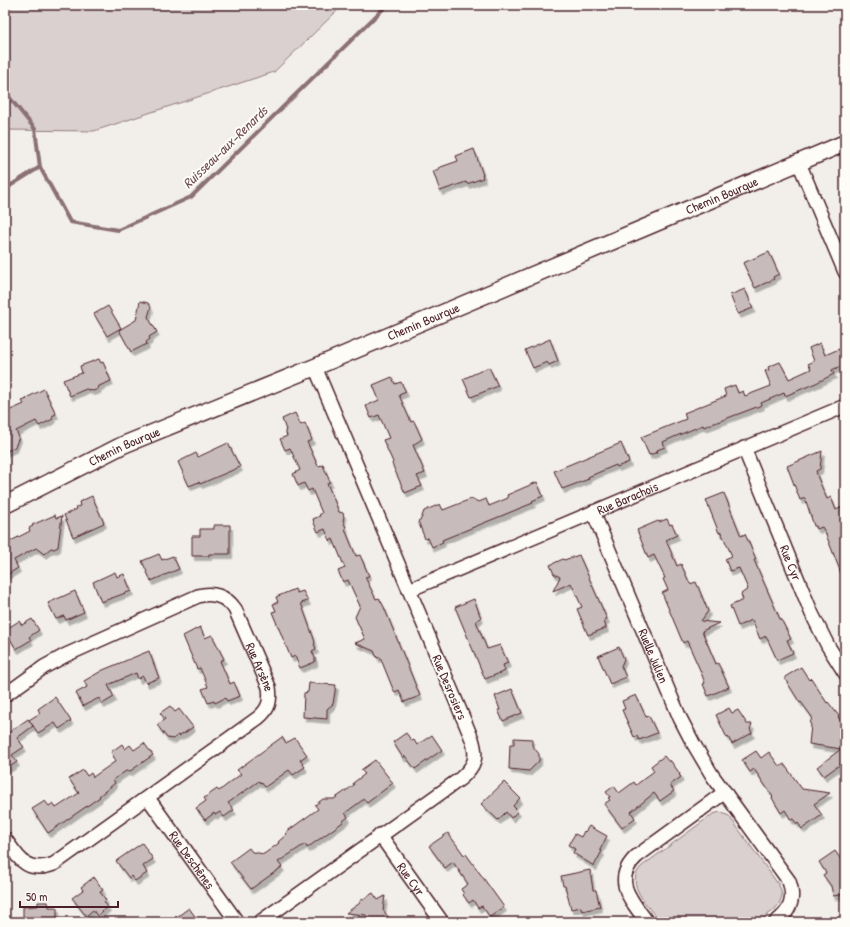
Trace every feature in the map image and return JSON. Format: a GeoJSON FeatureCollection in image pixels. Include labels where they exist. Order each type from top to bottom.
{"type":"FeatureCollection","features":[{"type":"Feature","properties":{"kind":"street","name":"Chemin Bourque"},"geometry":{"type":"LineString","coordinates":[[5,505],[123,445],[314,367],[845,143]]}},
{"type":"Feature","properties":{"kind":"street"},"geometry":{"type":"LineString","coordinates":[[799,163],[845,272]]}},
{"type":"Feature","properties":{"kind":"street","name":"Rue Desrosiers"},"geometry":{"type":"LineString","coordinates":[[260,922],[460,778],[470,769],[475,759],[472,739],[314,367]]}},
{"type":"Feature","properties":{"kind":"street","name":"Rue Barachois"},"geometry":{"type":"LineString","coordinates":[[409,590],[845,406]]}},
{"type":"Feature","properties":{"kind":"street","name":"Rue Cyr"},"geometry":{"type":"LineString","coordinates":[[744,448],[812,614],[828,646],[845,674]]}},
{"type":"Feature","properties":{"kind":"street","name":"Ruelle Julien"},"geometry":{"type":"LineString","coordinates":[[593,512],[680,718],[699,755],[789,881],[792,893],[791,904],[787,912],[776,922]]}},
{"type":"Feature","properties":{"kind":"street","name":"Rue Arsène"},"geometry":{"type":"LineString","coordinates":[[5,695],[44,667],[66,655],[198,596],[213,594],[228,600],[235,609],[269,687],[270,699],[267,708],[258,718],[59,862],[37,868],[25,864],[17,856],[5,838]]}},
{"type":"Feature","properties":{"kind":"street"},"geometry":{"type":"LineString","coordinates":[[647,922],[626,892],[624,875],[628,865],[637,856],[725,792]]}},
{"type":"Feature","properties":{"kind":"street","name":"Rue Deschênes"},"geometry":{"type":"LineString","coordinates":[[148,798],[236,922]]}},
{"type":"Feature","properties":{"kind":"street","name":"Rue Cyr"},"geometry":{"type":"LineString","coordinates":[[380,835],[442,922]]}},
{"type":"Feature","properties":{"kind":"shaded area"},"geometry":{"type":"Polygon","coordinates":[[[5,5],[343,5],[274,72],[94,131],[5,130],[5,5]]]}},
{"type":"Feature","properties":{"kind":"shaded area"},"geometry":{"type":"Polygon","coordinates":[[[720,812],[729,816],[778,884],[782,896],[779,904],[774,910],[758,922],[660,922],[644,902],[636,887],[635,880],[637,873],[642,866],[713,814],[720,812]]]}},
{"type":"Feature","properties":{"kind":"building"},"geometry":{"type":"Polygon","coordinates":[[[474,149],[483,178],[440,191],[433,171],[458,161],[456,156],[474,149]]]}},
{"type":"Feature","properties":{"kind":"building"},"geometry":{"type":"Polygon","coordinates":[[[769,252],[779,274],[773,277],[774,279],[755,288],[743,263],[769,252]]]}},
{"type":"Feature","properties":{"kind":"building"},"geometry":{"type":"Polygon","coordinates":[[[745,289],[753,308],[738,314],[730,295],[745,289]]]}},
{"type":"Feature","properties":{"kind":"building"},"geometry":{"type":"Polygon","coordinates":[[[140,301],[148,303],[151,307],[148,317],[157,332],[149,337],[150,339],[146,342],[147,344],[131,352],[119,330],[136,320],[140,301]]]}},
{"type":"Feature","properties":{"kind":"building"},"geometry":{"type":"Polygon","coordinates":[[[108,306],[121,328],[107,336],[94,314],[108,306]]]}},
{"type":"Feature","properties":{"kind":"building"},"geometry":{"type":"Polygon","coordinates":[[[550,339],[558,361],[549,365],[547,362],[533,368],[525,350],[550,339]]]}},
{"type":"Feature","properties":{"kind":"building"},"geometry":{"type":"Polygon","coordinates":[[[820,343],[825,355],[839,349],[845,364],[832,370],[834,374],[785,396],[784,393],[761,403],[762,405],[704,427],[703,425],[674,437],[663,442],[665,447],[657,450],[658,452],[649,455],[641,437],[686,419],[684,413],[726,396],[724,389],[735,385],[738,393],[743,391],[745,396],[771,386],[765,371],[769,370],[768,367],[780,362],[789,379],[811,369],[808,364],[814,361],[809,348],[820,343]]]}},
{"type":"Feature","properties":{"kind":"building"},"geometry":{"type":"Polygon","coordinates":[[[99,359],[101,363],[103,362],[111,381],[99,386],[98,389],[93,391],[86,389],[70,396],[63,380],[82,373],[80,366],[99,359]]]}},
{"type":"Feature","properties":{"kind":"building"},"geometry":{"type":"Polygon","coordinates":[[[489,367],[498,386],[471,397],[463,379],[489,367]]]}},
{"type":"Feature","properties":{"kind":"building"},"geometry":{"type":"Polygon","coordinates":[[[392,377],[395,384],[401,382],[406,392],[399,395],[411,422],[414,421],[422,439],[413,445],[425,473],[417,476],[422,486],[405,493],[383,440],[389,438],[379,415],[371,418],[366,406],[379,400],[373,385],[392,377]]]}},
{"type":"Feature","properties":{"kind":"building"},"geometry":{"type":"Polygon","coordinates":[[[44,389],[56,414],[52,416],[53,419],[39,426],[36,421],[16,431],[19,437],[15,447],[5,452],[5,410],[6,412],[24,404],[22,401],[27,399],[26,398],[44,389]]]}},
{"type":"Feature","properties":{"kind":"building"},"geometry":{"type":"Polygon","coordinates":[[[295,413],[301,425],[305,423],[312,440],[307,442],[318,466],[323,465],[330,482],[327,483],[339,512],[343,513],[345,528],[356,556],[360,555],[369,576],[365,577],[376,599],[379,598],[384,607],[420,696],[404,702],[399,690],[395,692],[393,689],[380,657],[377,658],[374,651],[355,643],[365,639],[355,617],[360,606],[348,580],[343,582],[338,571],[345,568],[333,539],[330,541],[325,529],[318,532],[314,523],[313,519],[320,516],[319,515],[322,513],[312,489],[308,491],[304,483],[298,486],[293,474],[300,470],[290,448],[285,450],[280,439],[287,436],[282,419],[295,413]]]}},
{"type":"Feature","properties":{"kind":"building"},"geometry":{"type":"Polygon","coordinates":[[[228,443],[240,467],[200,484],[199,482],[189,486],[178,462],[196,453],[198,457],[228,443]]]}},
{"type":"Feature","properties":{"kind":"building"},"geometry":{"type":"Polygon","coordinates":[[[621,443],[629,462],[617,467],[616,465],[588,477],[589,479],[562,489],[554,471],[621,443]]]}},
{"type":"Feature","properties":{"kind":"building"},"geometry":{"type":"Polygon","coordinates":[[[822,451],[820,469],[816,471],[818,478],[827,499],[831,497],[836,510],[842,507],[845,515],[844,581],[825,532],[822,527],[817,529],[816,526],[814,526],[805,498],[800,500],[787,466],[822,451]]]}},
{"type":"Feature","properties":{"kind":"building"},"geometry":{"type":"Polygon","coordinates":[[[537,482],[543,496],[532,501],[533,503],[442,540],[443,542],[432,547],[428,538],[425,539],[418,521],[421,519],[424,511],[440,504],[443,510],[471,499],[479,502],[486,499],[489,506],[508,498],[507,495],[537,482]]]}},
{"type":"Feature","properties":{"kind":"building"},"geometry":{"type":"Polygon","coordinates":[[[724,493],[741,536],[745,534],[756,559],[754,560],[780,619],[791,639],[787,640],[793,653],[777,660],[766,636],[760,639],[752,620],[738,626],[730,606],[743,600],[741,594],[748,589],[739,568],[730,571],[725,559],[732,556],[721,532],[719,533],[706,500],[724,493]]]}},
{"type":"Feature","properties":{"kind":"building"},"geometry":{"type":"Polygon","coordinates":[[[92,496],[104,523],[73,537],[64,515],[77,509],[76,507],[80,506],[79,502],[92,496]]]}},
{"type":"Feature","properties":{"kind":"building"},"geometry":{"type":"Polygon","coordinates":[[[55,515],[56,518],[62,516],[58,547],[54,549],[51,548],[44,554],[36,548],[14,560],[18,568],[5,576],[5,544],[30,531],[29,528],[33,526],[32,525],[55,515]]]}},
{"type":"Feature","properties":{"kind":"building"},"geometry":{"type":"Polygon","coordinates":[[[667,519],[670,525],[672,524],[677,535],[666,540],[677,566],[681,564],[690,584],[696,582],[708,611],[701,621],[719,623],[702,631],[716,664],[718,663],[729,687],[708,696],[703,684],[705,683],[700,670],[687,641],[683,643],[662,593],[668,590],[663,579],[665,578],[654,555],[648,558],[637,530],[658,521],[667,519]]]}},
{"type":"Feature","properties":{"kind":"building"},"geometry":{"type":"Polygon","coordinates":[[[214,525],[230,525],[230,554],[192,556],[192,536],[200,536],[200,529],[214,529],[214,525]]]}},
{"type":"Feature","properties":{"kind":"building"},"geometry":{"type":"Polygon","coordinates":[[[159,554],[162,560],[173,556],[179,569],[151,581],[142,561],[159,554]]]}},
{"type":"Feature","properties":{"kind":"building"},"geometry":{"type":"Polygon","coordinates":[[[579,555],[607,619],[604,620],[606,628],[588,635],[577,609],[582,607],[571,583],[553,591],[560,577],[554,574],[550,565],[563,559],[564,560],[579,555]]]}},
{"type":"Feature","properties":{"kind":"building"},"geometry":{"type":"Polygon","coordinates":[[[115,572],[117,577],[124,574],[131,591],[101,602],[93,582],[115,572]]]}},
{"type":"Feature","properties":{"kind":"building"},"geometry":{"type":"Polygon","coordinates":[[[295,589],[297,593],[303,591],[308,601],[301,603],[316,649],[312,651],[315,662],[300,668],[295,656],[291,658],[272,612],[276,611],[273,604],[278,602],[276,597],[295,589]]]}},
{"type":"Feature","properties":{"kind":"building"},"geometry":{"type":"Polygon","coordinates":[[[75,591],[84,612],[66,620],[64,616],[56,619],[48,603],[75,591]]]}},
{"type":"Feature","properties":{"kind":"building"},"geometry":{"type":"Polygon","coordinates":[[[474,599],[481,618],[476,621],[487,649],[500,645],[508,663],[503,665],[505,671],[485,679],[455,607],[474,599]]]}},
{"type":"Feature","properties":{"kind":"building"},"geometry":{"type":"Polygon","coordinates":[[[32,619],[39,630],[29,637],[31,640],[16,649],[5,630],[19,621],[22,625],[32,619]]]}},
{"type":"Feature","properties":{"kind":"building"},"geometry":{"type":"Polygon","coordinates":[[[200,627],[205,638],[212,635],[224,659],[220,661],[230,684],[234,682],[240,696],[227,701],[225,698],[215,703],[214,701],[208,703],[202,689],[208,687],[200,668],[197,669],[183,636],[200,627]]]}},
{"type":"Feature","properties":{"kind":"building"},"geometry":{"type":"Polygon","coordinates":[[[619,647],[624,659],[621,666],[626,677],[610,684],[598,656],[619,647]]]}},
{"type":"Feature","properties":{"kind":"building"},"geometry":{"type":"Polygon","coordinates":[[[149,651],[159,678],[146,683],[143,676],[138,679],[136,673],[108,685],[114,697],[102,704],[99,698],[83,706],[76,693],[87,687],[84,681],[103,670],[149,651]]]}},
{"type":"Feature","properties":{"kind":"building"},"geometry":{"type":"Polygon","coordinates":[[[801,667],[809,680],[811,678],[827,703],[828,702],[839,716],[838,717],[845,726],[845,761],[824,776],[817,767],[841,749],[809,744],[810,724],[812,717],[801,702],[800,703],[785,679],[785,677],[801,667]]]}},
{"type":"Feature","properties":{"kind":"building"},"geometry":{"type":"Polygon","coordinates":[[[309,683],[336,685],[333,704],[327,709],[327,719],[303,717],[304,693],[308,692],[309,683]]]}},
{"type":"Feature","properties":{"kind":"building"},"geometry":{"type":"Polygon","coordinates":[[[512,689],[522,713],[503,721],[498,710],[500,710],[495,696],[512,689]]]}},
{"type":"Feature","properties":{"kind":"building"},"geometry":{"type":"Polygon","coordinates":[[[636,695],[646,717],[649,716],[657,733],[639,740],[637,736],[634,737],[622,710],[625,709],[622,701],[636,695]]]}},
{"type":"Feature","properties":{"kind":"building"},"geometry":{"type":"Polygon","coordinates":[[[55,697],[71,721],[59,729],[55,723],[38,733],[29,720],[40,713],[38,709],[55,697]]]}},
{"type":"Feature","properties":{"kind":"building"},"geometry":{"type":"Polygon","coordinates":[[[170,706],[175,712],[179,709],[193,727],[173,739],[167,738],[157,725],[165,719],[160,713],[170,706]]]}},
{"type":"Feature","properties":{"kind":"building"},"geometry":{"type":"Polygon","coordinates":[[[729,708],[732,713],[738,710],[747,724],[752,724],[750,729],[752,733],[732,744],[728,737],[727,738],[716,715],[729,708]]]}},
{"type":"Feature","properties":{"kind":"building"},"geometry":{"type":"Polygon","coordinates":[[[28,719],[33,726],[17,738],[24,747],[12,755],[17,762],[5,770],[5,735],[28,719]]]}},
{"type":"Feature","properties":{"kind":"building"},"geometry":{"type":"Polygon","coordinates":[[[406,733],[417,745],[432,735],[442,750],[415,769],[405,756],[403,758],[393,742],[406,733]]]}},
{"type":"Feature","properties":{"kind":"building"},"geometry":{"type":"Polygon","coordinates":[[[282,737],[286,743],[295,738],[307,755],[300,760],[305,767],[293,775],[289,770],[265,787],[259,781],[228,803],[234,810],[224,817],[220,812],[215,815],[214,813],[205,820],[196,808],[206,801],[204,798],[217,789],[219,791],[241,774],[237,770],[282,737]]]}},
{"type":"Feature","properties":{"kind":"building"},"geometry":{"type":"Polygon","coordinates":[[[514,738],[532,739],[532,745],[539,754],[539,761],[529,771],[509,769],[510,744],[514,744],[514,738]]]}},
{"type":"Feature","properties":{"kind":"building"},"geometry":{"type":"Polygon","coordinates":[[[144,743],[153,755],[129,772],[126,771],[113,780],[115,783],[99,796],[100,797],[48,833],[32,809],[45,801],[49,806],[53,803],[56,808],[79,793],[69,779],[83,770],[87,776],[91,773],[93,777],[116,761],[111,752],[122,744],[125,749],[130,745],[134,750],[144,743]]]}},
{"type":"Feature","properties":{"kind":"building"},"geometry":{"type":"Polygon","coordinates":[[[756,751],[761,758],[769,752],[779,766],[784,764],[802,789],[830,793],[814,804],[822,815],[802,829],[798,823],[797,824],[793,819],[791,820],[785,810],[781,813],[772,798],[773,797],[754,769],[750,772],[742,760],[756,751]]]}},
{"type":"Feature","properties":{"kind":"building"},"geometry":{"type":"Polygon","coordinates":[[[664,756],[669,762],[670,760],[681,777],[670,785],[674,791],[660,801],[654,793],[631,812],[635,818],[622,828],[604,804],[610,800],[608,798],[610,797],[606,792],[614,786],[619,793],[634,782],[636,785],[654,771],[651,766],[664,756]]]}},
{"type":"Feature","properties":{"kind":"building"},"geometry":{"type":"Polygon","coordinates":[[[375,760],[393,783],[367,803],[364,799],[345,813],[348,817],[343,822],[307,848],[305,844],[278,862],[282,867],[251,889],[230,862],[249,848],[252,852],[264,854],[279,843],[278,842],[287,834],[286,832],[318,809],[315,805],[323,799],[334,799],[354,785],[353,783],[365,774],[361,770],[375,760]]]}},
{"type":"Feature","properties":{"kind":"building"},"geometry":{"type":"Polygon","coordinates":[[[504,782],[520,798],[513,806],[518,811],[511,818],[506,812],[498,820],[481,804],[504,782]]]}},
{"type":"Feature","properties":{"kind":"building"},"geometry":{"type":"Polygon","coordinates":[[[589,826],[607,836],[600,850],[602,851],[594,866],[573,853],[575,849],[568,845],[575,834],[581,837],[589,826]]]}},
{"type":"Feature","properties":{"kind":"building"},"geometry":{"type":"Polygon","coordinates":[[[448,833],[464,855],[466,854],[504,907],[490,917],[482,906],[478,908],[473,900],[469,903],[463,895],[464,894],[461,889],[468,884],[453,862],[445,868],[429,846],[448,833]]]}},
{"type":"Feature","properties":{"kind":"building"},"geometry":{"type":"Polygon","coordinates":[[[142,843],[153,859],[143,866],[147,873],[135,881],[131,876],[129,878],[116,861],[142,843]]]}},
{"type":"Feature","properties":{"kind":"building"},"geometry":{"type":"Polygon","coordinates":[[[835,851],[845,865],[845,894],[833,896],[831,886],[823,875],[826,873],[819,862],[835,851]]]}},
{"type":"Feature","properties":{"kind":"building"},"geometry":{"type":"Polygon","coordinates":[[[590,870],[593,890],[596,890],[600,907],[582,911],[581,907],[571,909],[561,876],[590,870]]]}},
{"type":"Feature","properties":{"kind":"building"},"geometry":{"type":"Polygon","coordinates":[[[94,877],[103,890],[100,892],[106,900],[104,902],[108,907],[97,916],[93,910],[86,916],[72,898],[83,890],[81,887],[94,877]]]}},
{"type":"Feature","properties":{"kind":"building"},"geometry":{"type":"Polygon","coordinates":[[[373,893],[378,900],[385,896],[383,910],[392,922],[372,922],[366,915],[346,913],[360,903],[360,901],[373,893]]]}},
{"type":"Feature","properties":{"kind":"building"},"geometry":{"type":"Polygon","coordinates":[[[38,902],[48,902],[49,907],[57,907],[57,922],[23,922],[23,907],[38,906],[38,902]]]}},
{"type":"Feature","properties":{"kind":"building"},"geometry":{"type":"Polygon","coordinates":[[[189,908],[199,922],[170,922],[189,908]]]}},
{"type":"Feature","properties":{"kind":"waterway","name":"Ruisseau-aux-Renards"},"geometry":{"type":"LineString","coordinates":[[5,92],[35,129],[40,167],[70,222],[118,230],[191,197],[387,5]]}},
{"type":"Feature","properties":{"kind":"waterway"},"geometry":{"type":"LineString","coordinates":[[5,189],[40,167]]}}]}
